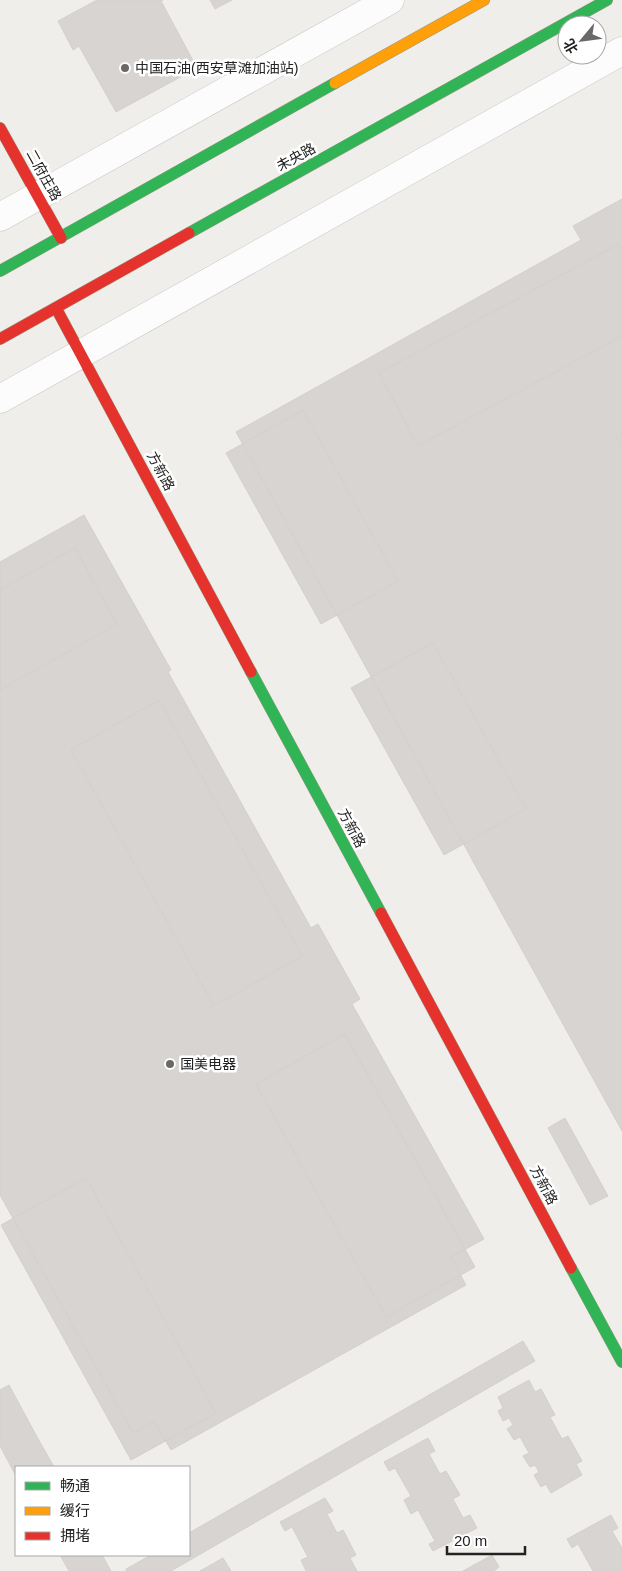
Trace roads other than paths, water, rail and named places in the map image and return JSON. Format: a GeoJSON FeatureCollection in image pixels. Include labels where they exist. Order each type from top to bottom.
{"type":"FeatureCollection","features":[{"type":"Feature","properties":{"kind":"street"},"geometry":{"type":"LineString","coordinates":[[0,217],[390,0]]}},
{"type":"Feature","properties":{"kind":"street"},"geometry":{"type":"LineString","coordinates":[[0,271],[484,0]]}},
{"type":"Feature","properties":{"kind":"street","name":"未央路"},"geometry":{"type":"LineString","coordinates":[[0,339],[607,0]]}},
{"type":"Feature","properties":{"kind":"street"},"geometry":{"type":"LineString","coordinates":[[0,399],[622,51]]}},
{"type":"Feature","properties":{"kind":"street","name":"二府庄路"},"geometry":{"type":"LineString","coordinates":[[0,128],[61,238]]}},
{"type":"Feature","properties":{"kind":"street","name":"方新路"},"geometry":{"type":"LineString","coordinates":[[56,308],[622,1362]]}},
{"type":"Feature","properties":{"kind":"place","name":"中国石油(西安草滩加油站)"},"geometry":{"type":"Point","coordinates":[125,68]}},
{"type":"Feature","properties":{"kind":"place","name":"国美电器"},"geometry":{"type":"Point","coordinates":[170,1064]}}]}
